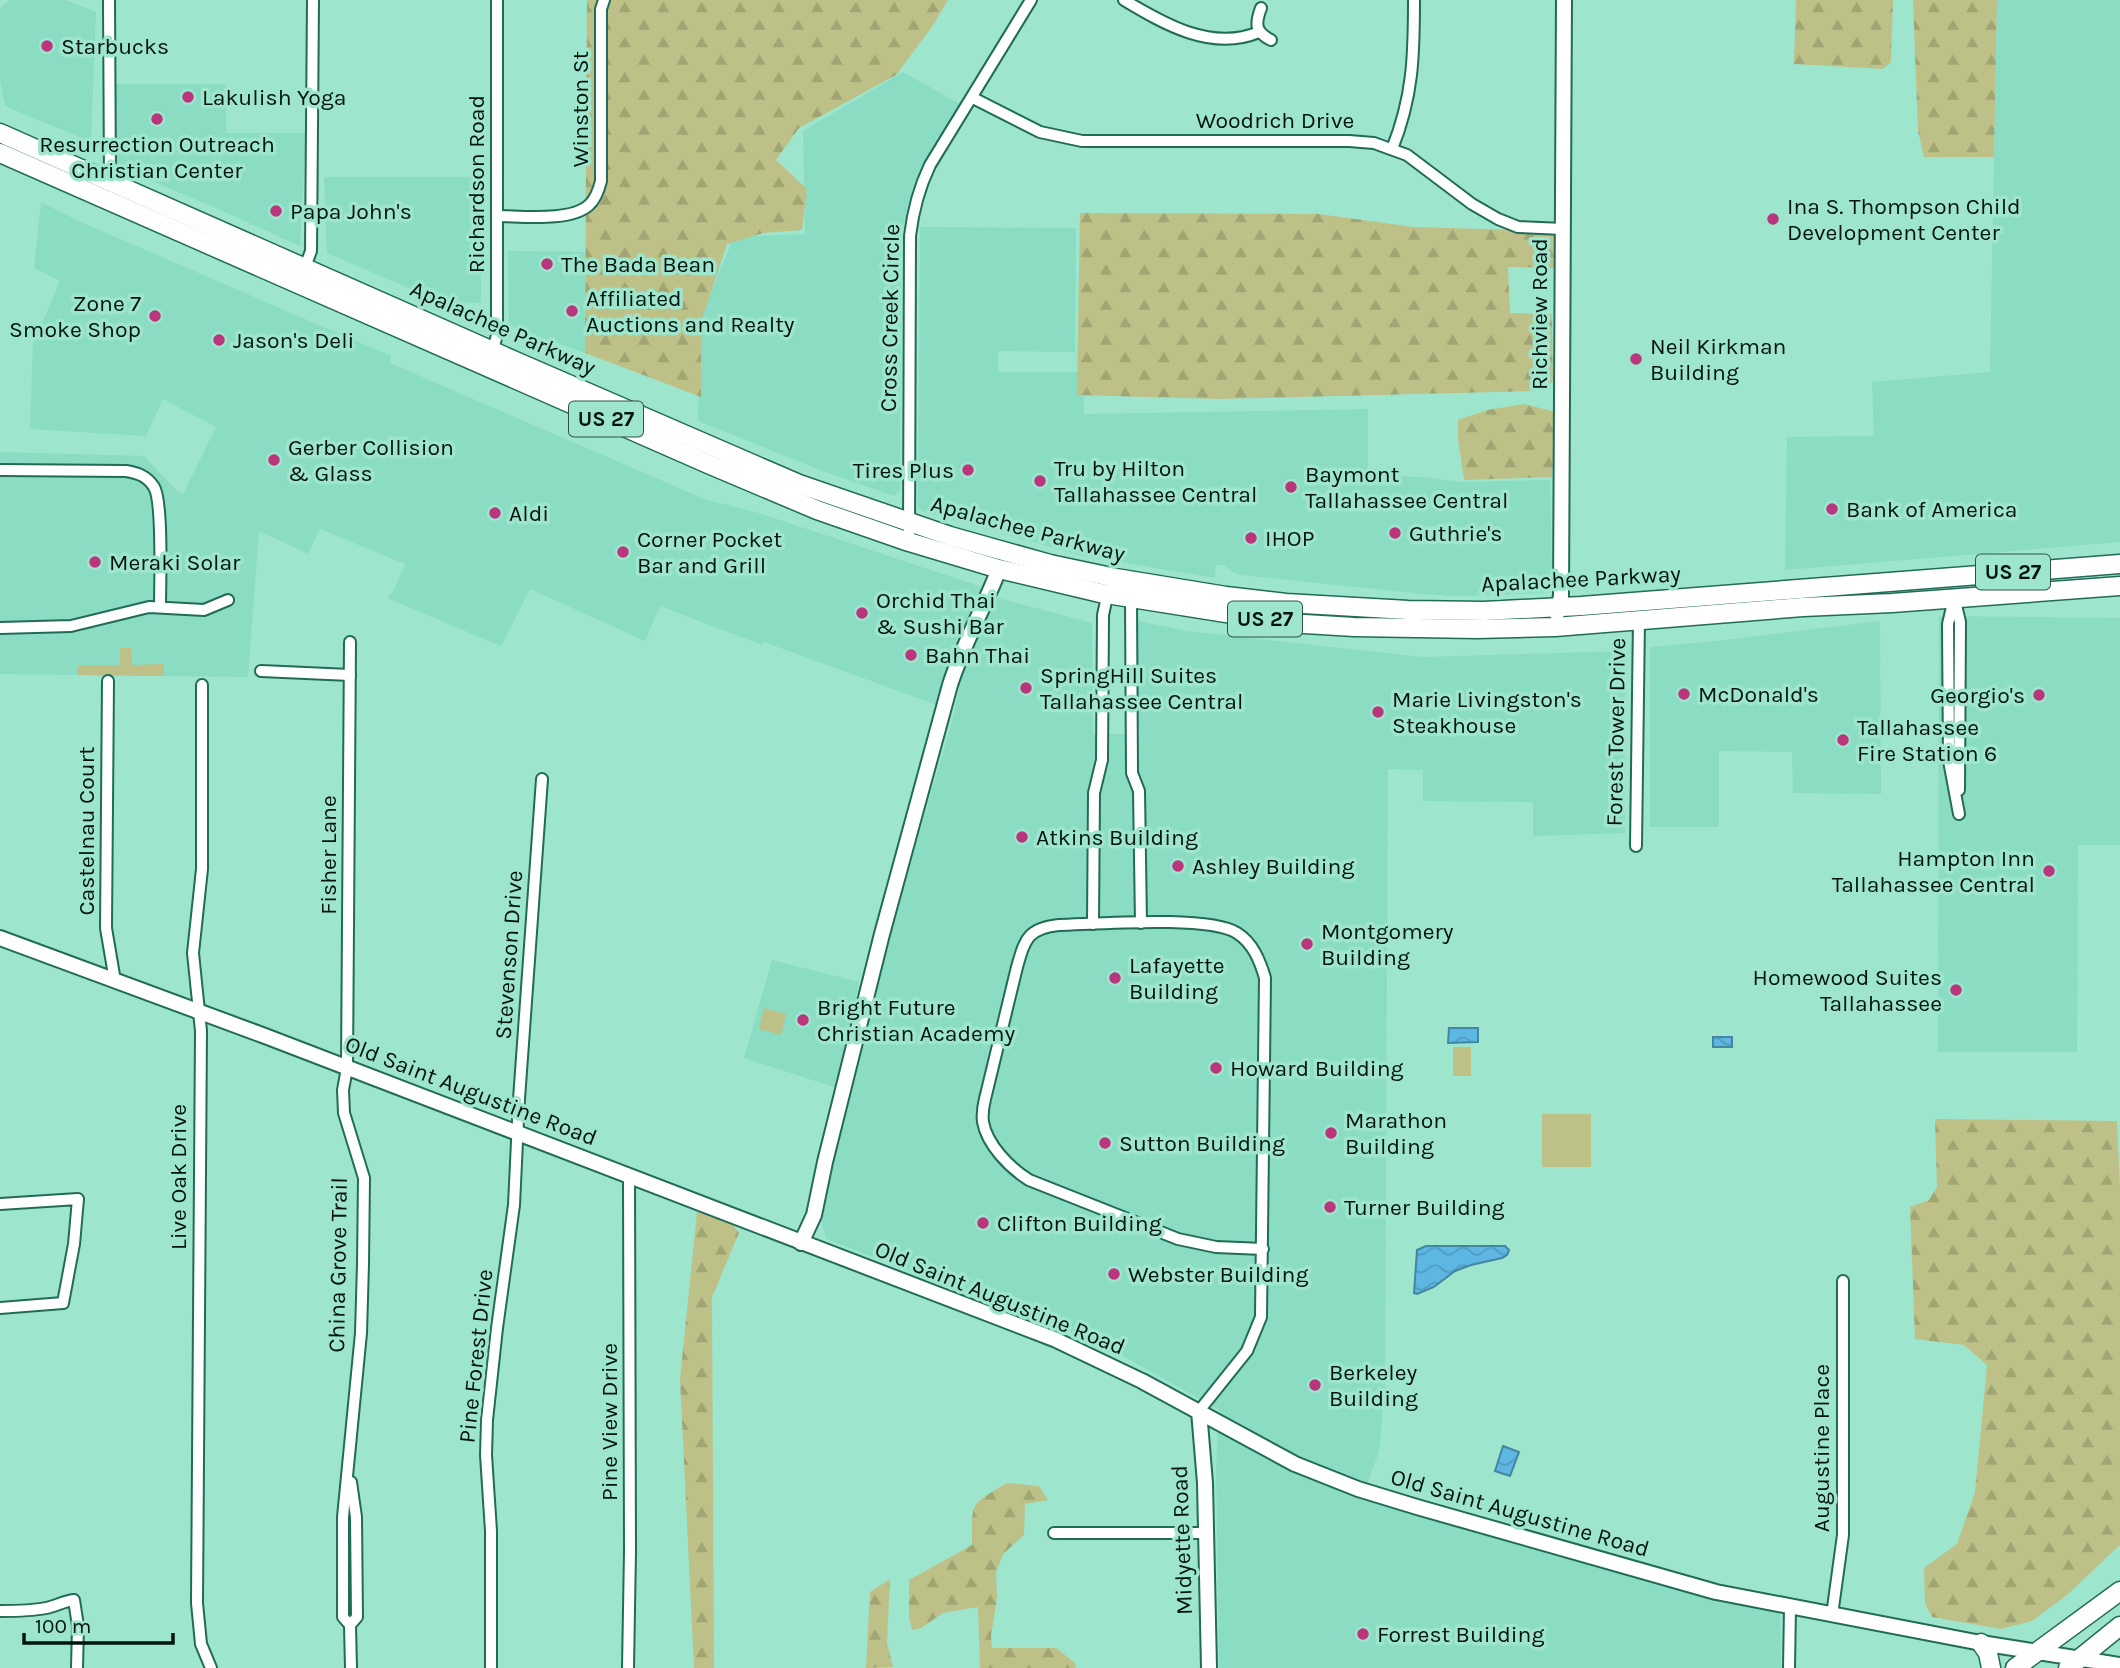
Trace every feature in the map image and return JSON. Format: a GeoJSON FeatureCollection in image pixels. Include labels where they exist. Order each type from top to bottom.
{"type":"FeatureCollection","features":[{"type":"Feature","properties":{"kind":"main road","name":"Apalachee Parkway"},"geometry":{"type":"LineString","coordinates":[[0,133],[305,267],[490,359],[768,490],[909,542],[999,569],[1112,586],[1354,608],[1484,611],[2120,564]]}},
{"type":"Feature","properties":{"kind":"main road","name":"Apalachee Parkway"},"geometry":{"type":"LineString","coordinates":[[0,153],[280,276],[799,484],[909,523],[1112,586],[1131,598],[1317,625],[1477,629],[1555,627],[2120,586]]}},
{"type":"Feature","properties":{"kind":"main road"},"geometry":{"type":"LineString","coordinates":[[159,203],[163,224],[170,219],[191,218]]}},
{"type":"Feature","properties":{"kind":"main road"},"geometry":{"type":"LineString","coordinates":[[280,276],[296,274],[305,267]]}},
{"type":"Feature","properties":{"kind":"main road"},"geometry":{"type":"LineString","coordinates":[[1953,577],[1954,598]]}},
{"type":"Feature","properties":{"kind":"main road"},"geometry":{"type":"LineString","coordinates":[[1780,590],[1803,607],[1843,586]]}},
{"type":"Feature","properties":{"kind":"main road"},"geometry":{"type":"LineString","coordinates":[[1317,625],[1354,608]]}},
{"type":"Feature","properties":{"kind":"main road"},"geometry":{"type":"LineString","coordinates":[[2015,1668],[2120,1591]]}},
{"type":"Feature","properties":{"kind":"main road"},"geometry":{"type":"LineString","coordinates":[[2074,1663],[2120,1626]]}},
{"type":"Feature","properties":{"kind":"main road"},"geometry":{"type":"LineString","coordinates":[[1981,1643],[1988,1653],[1991,1668]]}},
{"type":"Feature","properties":{"kind":"street"},"geometry":{"type":"LineString","coordinates":[[109,0],[110,181]]}},
{"type":"Feature","properties":{"kind":"street"},"geometry":{"type":"LineString","coordinates":[[305,267],[311,251],[313,0]]}},
{"type":"Feature","properties":{"kind":"street","name":"Richardson Road"},"geometry":{"type":"LineString","coordinates":[[490,359],[497,335],[497,0]]}},
{"type":"Feature","properties":{"kind":"street","name":"Winston St"},"geometry":{"type":"LineString","coordinates":[[497,216],[572,215],[590,205],[597,194],[601,181],[601,9],[604,0]]}},
{"type":"Feature","properties":{"kind":"street","name":"Cross Creek Circle"},"geometry":{"type":"LineString","coordinates":[[909,542],[910,236],[913,212],[930,164],[1031,0]]}},
{"type":"Feature","properties":{"kind":"street"},"geometry":{"type":"LineString","coordinates":[[1124,0],[1180,31],[1231,40],[1259,33],[1271,40]]}},
{"type":"Feature","properties":{"kind":"street"},"geometry":{"type":"LineString","coordinates":[[1392,149],[1406,110],[1410,88],[1414,50],[1414,0]]}},
{"type":"Feature","properties":{"kind":"street","name":"Richview Road"},"geometry":{"type":"LineString","coordinates":[[1555,627],[1561,596],[1564,0]]}},
{"type":"Feature","properties":{"kind":"street"},"geometry":{"type":"LineString","coordinates":[[1259,33],[1257,20],[1261,8]]}},
{"type":"Feature","properties":{"kind":"street","name":"Woodrich Drive"},"geometry":{"type":"LineString","coordinates":[[973,98],[1040,132],[1082,141],[1374,143],[1407,155],[1472,204],[1497,219],[1518,227],[1563,229]]}},
{"type":"Feature","properties":{"kind":"street"},"geometry":{"type":"LineString","coordinates":[[0,470],[126,471],[144,476],[158,495],[160,607]]}},
{"type":"Feature","properties":{"kind":"street"},"geometry":{"type":"LineString","coordinates":[[801,1243],[814,1215],[879,946],[950,685],[960,655],[999,569]]}},
{"type":"Feature","properties":{"kind":"street"},"geometry":{"type":"LineString","coordinates":[[1093,924],[1094,793],[1102,760],[1103,615],[1112,586]]}},
{"type":"Feature","properties":{"kind":"street"},"geometry":{"type":"LineString","coordinates":[[1131,598],[1132,773],[1139,791],[1141,923]]}},
{"type":"Feature","properties":{"kind":"street"},"geometry":{"type":"LineString","coordinates":[[1954,598],[1960,622],[1959,814],[1949,761],[1948,624],[1954,598]]}},
{"type":"Feature","properties":{"kind":"street"},"geometry":{"type":"LineString","coordinates":[[0,628],[71,626],[160,607],[204,610],[228,600]]}},
{"type":"Feature","properties":{"kind":"street","name":"Forest Tower Drive"},"geometry":{"type":"LineString","coordinates":[[1636,846],[1639,619]]}},
{"type":"Feature","properties":{"kind":"street","name":"Fisher Lane"},"geometry":{"type":"LineString","coordinates":[[347,1068],[351,642]]}},
{"type":"Feature","properties":{"kind":"street"},"geometry":{"type":"LineString","coordinates":[[261,671],[350,675]]}},
{"type":"Feature","properties":{"kind":"street","name":"Castelnau Court"},"geometry":{"type":"LineString","coordinates":[[108,681],[106,928],[116,981]]}},
{"type":"Feature","properties":{"kind":"street","name":"Live Oak Drive"},"geometry":{"type":"LineString","coordinates":[[202,685],[202,869],[193,953],[201,1031],[197,1603],[201,1644],[211,1668]]}},
{"type":"Feature","properties":{"kind":"street","name":"Stevenson Drive"},"geometry":{"type":"LineString","coordinates":[[518,1133],[542,779]]}},
{"type":"Feature","properties":{"kind":"street"},"geometry":{"type":"LineString","coordinates":[[1199,1411],[1239,1363],[1252,1342],[1263,1307],[1265,978],[1257,954],[1237,933],[1212,924],[1093,924],[1038,928],[1028,937],[1017,967],[982,1114],[987,1134],[1008,1164],[1029,1180],[1178,1239],[1216,1247],[1263,1249]]}},
{"type":"Feature","properties":{"kind":"street","name":"Old Saint Augustine Road"},"geometry":{"type":"LineString","coordinates":[[0,938],[1054,1339],[1199,1411],[1295,1464],[1358,1489],[1716,1592],[1981,1643],[2036,1651],[2074,1663],[2120,1665]]}},
{"type":"Feature","properties":{"kind":"street","name":"China Grove Trail"},"geometry":{"type":"LineString","coordinates":[[347,1068],[343,1090],[344,1113],[363,1178],[361,1333],[343,1517],[343,1617],[351,1625],[351,1668]]}},
{"type":"Feature","properties":{"kind":"street","name":"Pine Forest Drive"},"geometry":{"type":"LineString","coordinates":[[491,1668],[491,1531],[486,1445],[497,1328],[514,1205],[518,1133]]}},
{"type":"Feature","properties":{"kind":"street","name":"Pine View Drive"},"geometry":{"type":"LineString","coordinates":[[628,1668],[629,1176]]}},
{"type":"Feature","properties":{"kind":"street"},"geometry":{"type":"LineString","coordinates":[[0,1203],[78,1199],[74,1244],[63,1303],[0,1308]]}},
{"type":"Feature","properties":{"kind":"street","name":"Augustine Place"},"geometry":{"type":"LineString","coordinates":[[1832,1615],[1843,1535],[1843,1281]]}},
{"type":"Feature","properties":{"kind":"street","name":"Midyette Road"},"geometry":{"type":"LineString","coordinates":[[1199,1411],[1206,1533],[1209,1668]]}},
{"type":"Feature","properties":{"kind":"street"},"geometry":{"type":"LineString","coordinates":[[1054,1533],[1206,1533]]}},
{"type":"Feature","properties":{"kind":"street"},"geometry":{"type":"LineString","coordinates":[[0,1611],[25,1611],[74,1600],[78,1626],[76,1668]]}},
{"type":"Feature","properties":{"kind":"street"},"geometry":{"type":"LineString","coordinates":[[1789,1668],[1790,1606]]}},
{"type":"Feature","properties":{"kind":"shaded area","name":"Starbucks"},"geometry":{"type":"Polygon","coordinates":[[[10,0],[65,0],[96,12],[91,142],[5,106],[0,81],[0,8],[10,0]]]}},
{"type":"Feature","properties":{"kind":"shaded area"},"geometry":{"type":"Polygon","coordinates":[[[1997,0],[2120,0],[2120,542],[1785,570],[1787,437],[1874,436],[1872,382],[1990,372],[1997,0]]]}},
{"type":"Feature","properties":{"kind":"shaded area"},"geometry":{"type":"Polygon","coordinates":[[[903,72],[960,104],[924,164],[909,200],[901,233],[900,491],[894,496],[822,471],[698,421],[700,319],[734,237],[805,234],[803,131],[903,72]]]}},
{"type":"Feature","properties":{"kind":"shaded area"},"geometry":{"type":"Polygon","coordinates":[[[114,84],[226,84],[226,133],[306,133],[300,246],[114,165],[114,84]]]}},
{"type":"Feature","properties":{"kind":"shaded area"},"geometry":{"type":"Polygon","coordinates":[[[324,177],[481,177],[481,303],[442,302],[327,253],[324,177]]]}},
{"type":"Feature","properties":{"kind":"shaded area"},"geometry":{"type":"Polygon","coordinates":[[[41,202],[85,224],[391,356],[390,363],[704,499],[759,513],[982,587],[959,633],[937,705],[764,642],[762,645],[660,606],[645,641],[530,589],[501,646],[387,598],[394,590],[405,564],[320,529],[308,554],[259,531],[248,677],[0,674],[0,452],[144,456],[183,494],[216,427],[163,399],[146,436],[30,429],[33,344],[60,281],[34,268],[41,202]]]}},
{"type":"Feature","properties":{"kind":"shaded area"},"geometry":{"type":"Polygon","coordinates":[[[920,227],[1076,228],[1075,352],[998,351],[998,372],[1083,372],[1084,414],[1368,409],[1368,475],[1423,477],[1460,482],[1550,480],[1552,578],[1546,593],[1460,596],[1422,594],[1241,575],[1224,565],[1216,565],[1215,578],[1083,556],[924,512],[918,508],[920,227]]]}},
{"type":"Feature","properties":{"kind":"shaded area"},"geometry":{"type":"Polygon","coordinates":[[[508,251],[585,252],[585,353],[509,326],[508,251]]]}},
{"type":"Feature","properties":{"kind":"shaded area"},"geometry":{"type":"Polygon","coordinates":[[[994,597],[1092,623],[1093,734],[1137,734],[1138,621],[1187,631],[1423,657],[1625,651],[1625,833],[1533,836],[1533,802],[1423,801],[1423,770],[1388,769],[1385,1387],[1379,1452],[1361,1499],[1704,1598],[1780,1612],[1781,1668],[1219,1668],[1216,1468],[1219,1410],[1098,1342],[826,1239],[820,1218],[890,935],[952,721],[967,655],[994,597]]]}},
{"type":"Feature","properties":{"kind":"shaded area"},"geometry":{"type":"Polygon","coordinates":[[[1939,616],[2120,618],[2120,845],[2078,845],[2077,1052],[1938,1052],[1939,616]]]}},
{"type":"Feature","properties":{"kind":"shaded area"},"geometry":{"type":"Polygon","coordinates":[[[1880,621],[1881,794],[1793,793],[1792,752],[1719,751],[1719,827],[1650,827],[1650,647],[1880,621]]]}},
{"type":"Feature","properties":{"kind":"shaded area","name":"Bright Future Christian Academy"},"geometry":{"type":"Polygon","coordinates":[[[772,960],[859,982],[837,1088],[744,1058],[772,960]]]}},
{"type":"Feature","properties":{"kind":"green space"},"geometry":{"type":"Polygon","coordinates":[[[587,0],[948,0],[932,27],[896,75],[799,128],[776,160],[807,189],[802,230],[764,233],[727,244],[701,322],[701,397],[585,353],[587,0]]]}},
{"type":"Feature","properties":{"kind":"green space"},"geometry":{"type":"Polygon","coordinates":[[[1796,0],[1893,0],[1891,62],[1883,69],[1794,64],[1796,0]]]}},
{"type":"Feature","properties":{"kind":"green space"},"geometry":{"type":"Polygon","coordinates":[[[1913,0],[1997,0],[1994,157],[1924,157],[1918,131],[1913,0]]]}},
{"type":"Feature","properties":{"kind":"green space"},"geometry":{"type":"Polygon","coordinates":[[[1080,213],[1319,214],[1414,227],[1557,231],[1557,268],[1508,267],[1510,313],[1552,314],[1553,381],[1537,391],[1218,399],[1077,395],[1080,213]]]}},
{"type":"Feature","properties":{"kind":"green space"},"geometry":{"type":"Polygon","coordinates":[[[1524,404],[1556,412],[1552,477],[1464,480],[1458,420],[1487,410],[1524,404]]]}},
{"type":"Feature","properties":{"kind":"green space"},"geometry":{"type":"Polygon","coordinates":[[[120,648],[131,648],[132,665],[164,664],[164,676],[78,675],[77,666],[120,665],[120,648]]]}},
{"type":"Feature","properties":{"kind":"green space"},"geometry":{"type":"Polygon","coordinates":[[[764,1008],[786,1014],[781,1035],[759,1029],[764,1008]]]}},
{"type":"Feature","properties":{"kind":"green space"},"geometry":{"type":"Polygon","coordinates":[[[1453,1047],[1471,1047],[1471,1076],[1453,1076],[1453,1047]]]}},
{"type":"Feature","properties":{"kind":"green space"},"geometry":{"type":"Polygon","coordinates":[[[1542,1114],[1591,1114],[1591,1167],[1542,1167],[1542,1114]]]}},
{"type":"Feature","properties":{"kind":"green space"},"geometry":{"type":"Polygon","coordinates":[[[1935,1119],[2117,1121],[2120,1188],[2120,1545],[2067,1595],[2032,1621],[2001,1629],[1932,1617],[1925,1603],[1924,1568],[1957,1544],[1975,1492],[1987,1365],[1964,1345],[1915,1339],[1910,1207],[1929,1200],[1937,1187],[1935,1119]]]}},
{"type":"Feature","properties":{"kind":"green space"},"geometry":{"type":"Polygon","coordinates":[[[697,1212],[728,1218],[739,1233],[712,1297],[714,1668],[694,1668],[680,1379],[697,1212]]]}},
{"type":"Feature","properties":{"kind":"green space"},"geometry":{"type":"Polygon","coordinates":[[[1007,1483],[1039,1486],[1048,1500],[1025,1504],[1024,1535],[1003,1554],[996,1572],[997,1598],[991,1636],[992,1648],[1056,1648],[1075,1663],[1076,1668],[980,1668],[978,1607],[943,1613],[921,1628],[912,1630],[909,1617],[909,1580],[972,1545],[975,1506],[1007,1483]]]}},
{"type":"Feature","properties":{"kind":"green space"},"geometry":{"type":"Polygon","coordinates":[[[890,1579],[887,1643],[893,1667],[866,1668],[870,1592],[890,1579]]]}},
{"type":"Feature","properties":{"kind":"water"},"geometry":{"type":"Polygon","coordinates":[[[1449,1028],[1478,1028],[1478,1042],[1448,1043],[1449,1028]]]}},
{"type":"Feature","properties":{"kind":"water"},"geometry":{"type":"Polygon","coordinates":[[[1713,1037],[1732,1037],[1732,1047],[1713,1047],[1713,1037]]]}},
{"type":"Feature","properties":{"kind":"water"},"geometry":{"type":"Polygon","coordinates":[[[1426,1246],[1505,1246],[1509,1250],[1502,1258],[1455,1271],[1434,1287],[1417,1294],[1414,1293],[1417,1250],[1426,1246]]]}},
{"type":"Feature","properties":{"kind":"water"},"geometry":{"type":"Polygon","coordinates":[[[1503,1446],[1519,1452],[1510,1476],[1495,1471],[1503,1446]]]}},
{"type":"Feature","properties":{"kind":"place","name":"Starbucks"},"geometry":{"type":"Point","coordinates":[47,46]}},
{"type":"Feature","properties":{"kind":"place","name":"Lakulish Yoga"},"geometry":{"type":"Point","coordinates":[188,97]}},
{"type":"Feature","properties":{"kind":"place","name":"Resurrection Outreach Christian Center"},"geometry":{"type":"Point","coordinates":[157,119]}},
{"type":"Feature","properties":{"kind":"place","name":"Papa John's"},"geometry":{"type":"Point","coordinates":[276,211]}},
{"type":"Feature","properties":{"kind":"place","name":"Ina S. Thompson Child Development Center"},"geometry":{"type":"Point","coordinates":[1773,219]}},
{"type":"Feature","properties":{"kind":"place","name":"The Bada Bean"},"geometry":{"type":"Point","coordinates":[547,264]}},
{"type":"Feature","properties":{"kind":"place","name":"Affiliated Auctions and Realty"},"geometry":{"type":"Point","coordinates":[572,311]}},
{"type":"Feature","properties":{"kind":"place","name":"Zone 7 Smoke Shop"},"geometry":{"type":"Point","coordinates":[155,316]}},
{"type":"Feature","properties":{"kind":"place","name":"Jason's Deli"},"geometry":{"type":"Point","coordinates":[219,340]}},
{"type":"Feature","properties":{"kind":"place","name":"Neil Kirkman Building"},"geometry":{"type":"Point","coordinates":[1636,359]}},
{"type":"Feature","properties":{"kind":"place","name":"Gerber Collision & Glass"},"geometry":{"type":"Point","coordinates":[274,460]}},
{"type":"Feature","properties":{"kind":"place","name":"Tires Plus"},"geometry":{"type":"Point","coordinates":[968,470]}},
{"type":"Feature","properties":{"kind":"place","name":"Tru by Hilton Tallahassee Central"},"geometry":{"type":"Point","coordinates":[1040,481]}},
{"type":"Feature","properties":{"kind":"place","name":"Baymont Tallahassee Central"},"geometry":{"type":"Point","coordinates":[1291,487]}},
{"type":"Feature","properties":{"kind":"place","name":"Bank of America"},"geometry":{"type":"Point","coordinates":[1832,509]}},
{"type":"Feature","properties":{"kind":"place","name":"Aldi"},"geometry":{"type":"Point","coordinates":[495,513]}},
{"type":"Feature","properties":{"kind":"place","name":"Guthrie's"},"geometry":{"type":"Point","coordinates":[1395,533]}},
{"type":"Feature","properties":{"kind":"place","name":"IHOP"},"geometry":{"type":"Point","coordinates":[1251,538]}},
{"type":"Feature","properties":{"kind":"place","name":"Corner Pocket Bar and Grill"},"geometry":{"type":"Point","coordinates":[623,552]}},
{"type":"Feature","properties":{"kind":"place","name":"Meraki Solar"},"geometry":{"type":"Point","coordinates":[95,562]}},
{"type":"Feature","properties":{"kind":"place","name":"Orchid Thai & Sushi Bar"},"geometry":{"type":"Point","coordinates":[862,613]}},
{"type":"Feature","properties":{"kind":"place","name":"Bahn Thai"},"geometry":{"type":"Point","coordinates":[911,655]}},
{"type":"Feature","properties":{"kind":"place","name":"SpringHill Suites Tallahassee Central"},"geometry":{"type":"Point","coordinates":[1026,688]}},
{"type":"Feature","properties":{"kind":"place","name":"McDonald's"},"geometry":{"type":"Point","coordinates":[1684,694]}},
{"type":"Feature","properties":{"kind":"place","name":"Georgio's"},"geometry":{"type":"Point","coordinates":[2039,695]}},
{"type":"Feature","properties":{"kind":"place","name":"Marie Livingston's Steakhouse"},"geometry":{"type":"Point","coordinates":[1378,712]}},
{"type":"Feature","properties":{"kind":"place","name":"Tallahassee Fire Station 6"},"geometry":{"type":"Point","coordinates":[1843,740]}},
{"type":"Feature","properties":{"kind":"place","name":"Atkins Building"},"geometry":{"type":"Point","coordinates":[1022,837]}},
{"type":"Feature","properties":{"kind":"place","name":"Ashley Building"},"geometry":{"type":"Point","coordinates":[1178,866]}},
{"type":"Feature","properties":{"kind":"place","name":"Hampton Inn Tallahassee Central"},"geometry":{"type":"Point","coordinates":[2049,871]}},
{"type":"Feature","properties":{"kind":"place","name":"Montgomery Building"},"geometry":{"type":"Point","coordinates":[1307,944]}},
{"type":"Feature","properties":{"kind":"place","name":"Lafayette Building"},"geometry":{"type":"Point","coordinates":[1115,978]}},
{"type":"Feature","properties":{"kind":"place","name":"Homewood Suites Tallahassee"},"geometry":{"type":"Point","coordinates":[1956,990]}},
{"type":"Feature","properties":{"kind":"place","name":"Bright Future Christian Academy"},"geometry":{"type":"Point","coordinates":[803,1020]}},
{"type":"Feature","properties":{"kind":"place","name":"Howard Building"},"geometry":{"type":"Point","coordinates":[1216,1068]}},
{"type":"Feature","properties":{"kind":"place","name":"Marathon Building"},"geometry":{"type":"Point","coordinates":[1331,1133]}},
{"type":"Feature","properties":{"kind":"place","name":"Sutton Building"},"geometry":{"type":"Point","coordinates":[1105,1143]}},
{"type":"Feature","properties":{"kind":"place","name":"Turner Building"},"geometry":{"type":"Point","coordinates":[1330,1207]}},
{"type":"Feature","properties":{"kind":"place","name":"Clifton Building"},"geometry":{"type":"Point","coordinates":[983,1223]}},
{"type":"Feature","properties":{"kind":"place","name":"Webster Building"},"geometry":{"type":"Point","coordinates":[1114,1274]}},
{"type":"Feature","properties":{"kind":"place","name":"Berkeley Building"},"geometry":{"type":"Point","coordinates":[1315,1385]}},
{"type":"Feature","properties":{"kind":"place","name":"Forrest Building"},"geometry":{"type":"Point","coordinates":[1363,1634]}}]}
